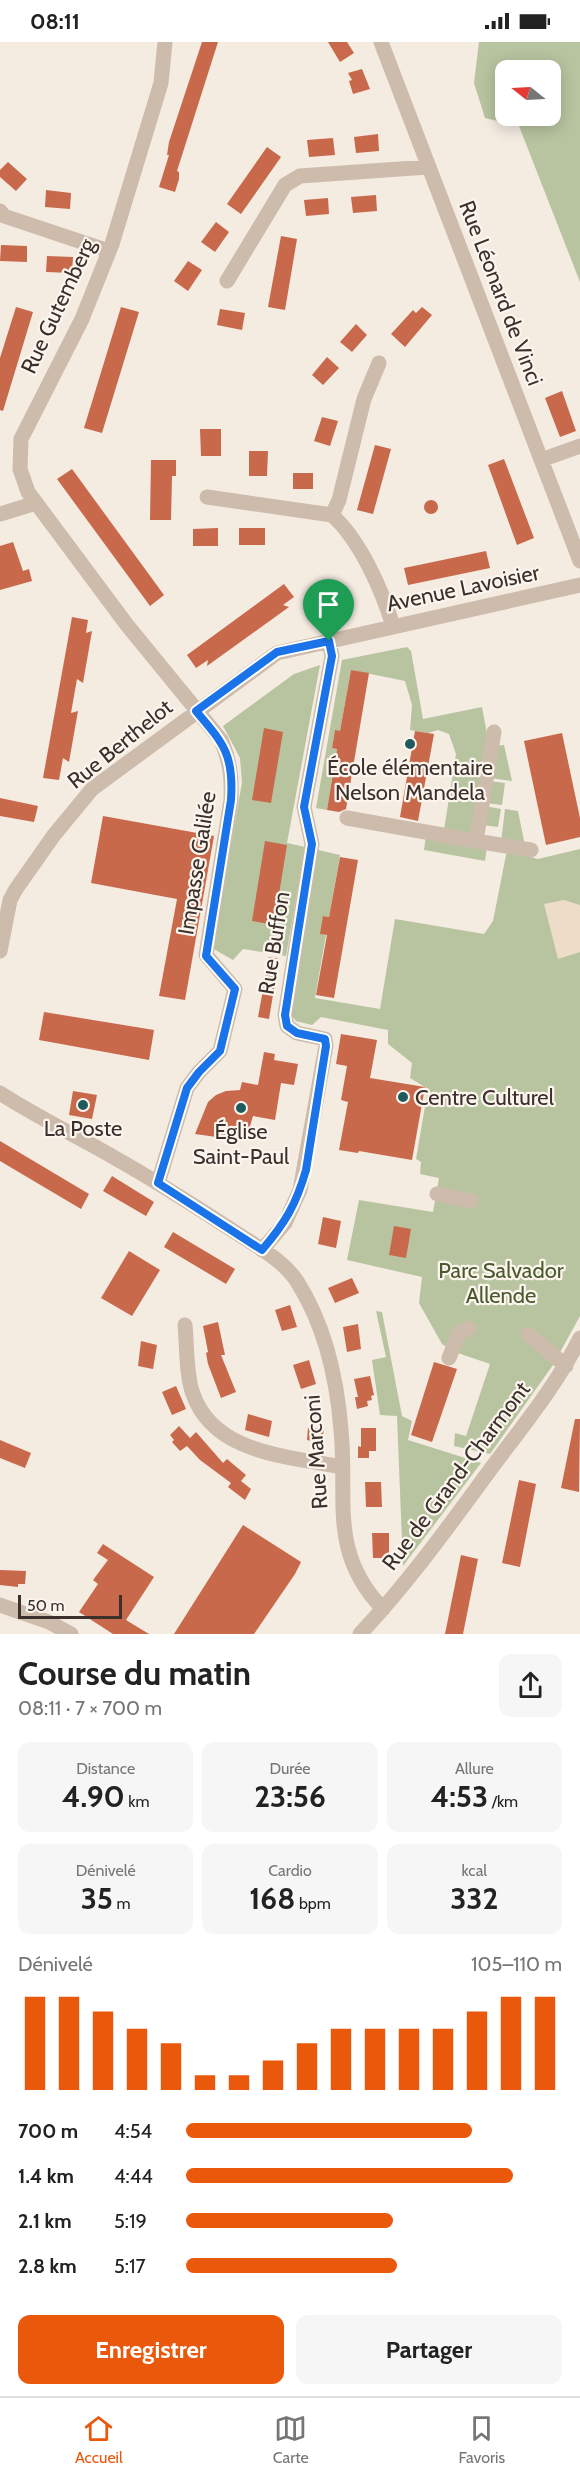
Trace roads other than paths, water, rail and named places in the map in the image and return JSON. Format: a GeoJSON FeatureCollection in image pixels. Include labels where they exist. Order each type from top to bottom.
{"type":"FeatureCollection","features":[{"type":"Feature","properties":{"kind":"street","name":"Rue Gutemberg"},"geometry":{"type":"LineString","coordinates":[[165,42],[161,83],[109,251],[82,319],[21,439],[20,469],[28,492],[127,625],[196,711]]}},
{"type":"Feature","properties":{"kind":"street","name":"Rue Léonard de Vinci"},"geometry":{"type":"LineString","coordinates":[[381,42],[580,561]]}},
{"type":"Feature","properties":{"kind":"street"},"geometry":{"type":"LineString","coordinates":[[227,281],[285,185],[300,176],[428,167]]}},
{"type":"Feature","properties":{"kind":"street"},"geometry":{"type":"LineString","coordinates":[[1,215],[109,251]]}},
{"type":"Feature","properties":{"kind":"street"},"geometry":{"type":"LineString","coordinates":[[332,515],[339,500],[364,399],[379,363]]}},
{"type":"Feature","properties":{"kind":"street"},"geometry":{"type":"LineString","coordinates":[[541,460],[580,446]]}},
{"type":"Feature","properties":{"kind":"street"},"geometry":{"type":"LineString","coordinates":[[207,497],[332,515],[340,522],[358,548],[386,603],[393,626]]}},
{"type":"Feature","properties":{"kind":"street"},"geometry":{"type":"LineString","coordinates":[[0,514],[36,503]]}},
{"type":"Feature","properties":{"kind":"street","name":"Avenue Lavoisier"},"geometry":{"type":"LineString","coordinates":[[196,711],[277,652],[539,596],[580,585]]}},
{"type":"Feature","properties":{"kind":"street","name":"Rue Buffon"},"geometry":{"type":"LineString","coordinates":[[262,1250],[285,1223],[300,1190],[306,1170],[326,1046],[325,1039],[297,1033],[287,1026],[285,1015],[312,844],[304,807],[332,656],[329,641]]}},
{"type":"Feature","properties":{"kind":"street","name":"Impasse Galilée"},"geometry":{"type":"LineString","coordinates":[[158,1183],[187,1088],[220,1051],[235,989],[206,956],[231,800],[230,760],[220,740],[196,711]]}},
{"type":"Feature","properties":{"kind":"street","name":"Rue Berthelot"},"geometry":{"type":"LineString","coordinates":[[5,899],[92,789],[196,711]]}},
{"type":"Feature","properties":{"kind":"street"},"geometry":{"type":"LineString","coordinates":[[476,841],[494,732]]}},
{"type":"Feature","properties":{"kind":"street"},"geometry":{"type":"LineString","coordinates":[[347,818],[531,850]]}},
{"type":"Feature","properties":{"kind":"street"},"geometry":{"type":"LineString","coordinates":[[0,951],[5,899]]}},
{"type":"Feature","properties":{"kind":"street","name":"Rue Marconi"},"geometry":{"type":"LineString","coordinates":[[0,1094],[158,1183],[262,1250],[280,1263],[297,1281],[322,1331],[332,1371],[342,1430],[343,1526],[348,1555],[369,1595],[383,1609]]}},
{"type":"Feature","properties":{"kind":"street"},"geometry":{"type":"LineString","coordinates":[[437,1194],[471,1201]]}},
{"type":"Feature","properties":{"kind":"street"},"geometry":{"type":"LineString","coordinates":[[185,1325],[192,1393],[206,1419],[231,1440],[256,1450],[341,1467]]}},
{"type":"Feature","properties":{"kind":"street"},"geometry":{"type":"LineString","coordinates":[[449,1358],[459,1332],[469,1328]]}},
{"type":"Feature","properties":{"kind":"street"},"geometry":{"type":"LineString","coordinates":[[528,1334],[566,1366]]}},
{"type":"Feature","properties":{"kind":"street","name":"Rue de Grand-Charmont"},"geometry":{"type":"LineString","coordinates":[[360,1634],[383,1609],[473,1494],[566,1366],[580,1338]]}},
{"type":"Feature","properties":{"kind":"street"},"geometry":{"type":"LineString","coordinates":[[0,1605],[49,1622],[71,1634]]}},
{"type":"Feature","properties":{"kind":"place","name":"École élémentaire Nelson Mandela"},"geometry":{"type":"Point","coordinates":[410,744]}},
{"type":"Feature","properties":{"kind":"place","name":"Centre Culturel"},"geometry":{"type":"Point","coordinates":[403,1097]}},
{"type":"Feature","properties":{"kind":"place","name":"La Poste"},"geometry":{"type":"Point","coordinates":[83,1105]}},
{"type":"Feature","properties":{"kind":"place","name":"Église Saint-Paul"},"geometry":{"type":"Point","coordinates":[241,1108]}},
{"type":"Feature","properties":{"kind":"park label","name":"Parc Salvador Allende"},"geometry":{"type":"Point","coordinates":[501,1282]}}]}
